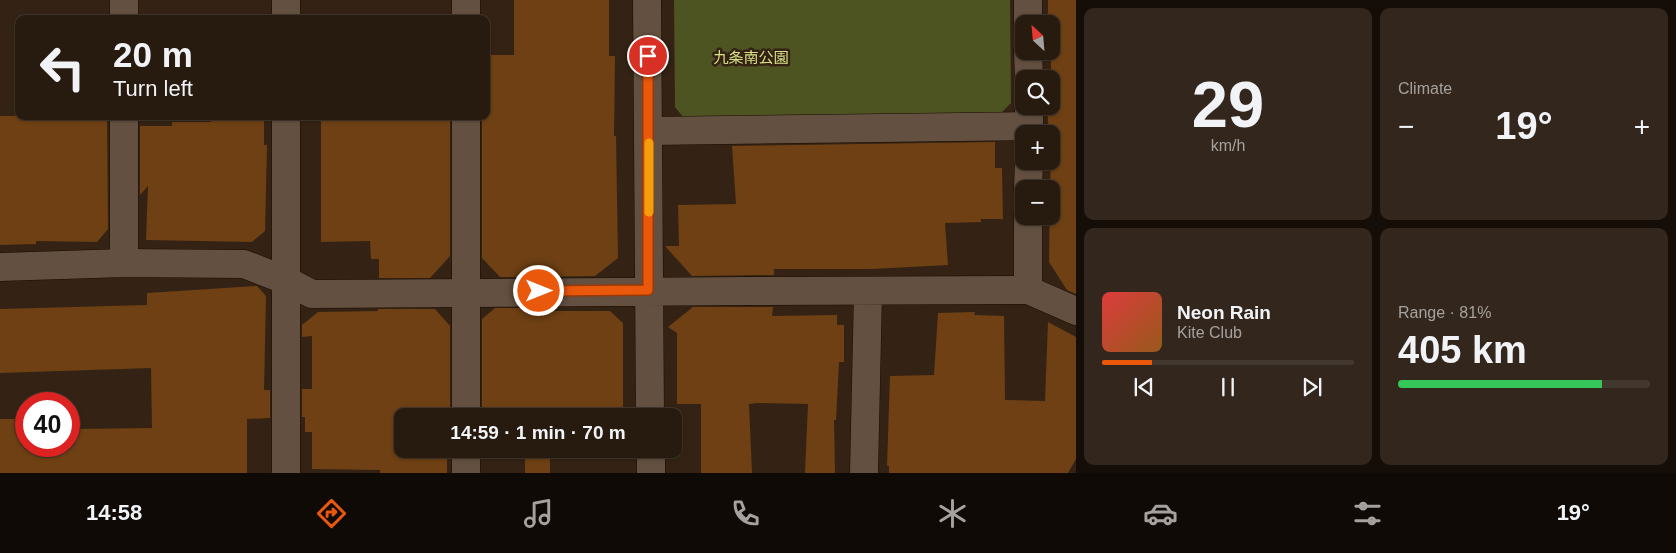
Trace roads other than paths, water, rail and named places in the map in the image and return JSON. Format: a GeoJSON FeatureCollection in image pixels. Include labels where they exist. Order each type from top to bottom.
{"type":"FeatureCollection","features":[{"type":"Feature","properties":{"kind":"street"},"geometry":{"type":"LineString","coordinates":[[124,0],[124,15]]}},
{"type":"Feature","properties":{"kind":"street"},"geometry":{"type":"LineString","coordinates":[[286,0],[286,15]]}},
{"type":"Feature","properties":{"kind":"street"},"geometry":{"type":"LineString","coordinates":[[466,0],[466,15]]}},
{"type":"Feature","properties":{"kind":"street"},"geometry":{"type":"LineString","coordinates":[[647,0],[650,408]]}},
{"type":"Feature","properties":{"kind":"street"},"geometry":{"type":"LineString","coordinates":[[1028,0],[1028,15]]}},
{"type":"Feature","properties":{"kind":"street"},"geometry":{"type":"LineString","coordinates":[[124,120],[124,263]]}},
{"type":"Feature","properties":{"kind":"street"},"geometry":{"type":"LineString","coordinates":[[286,120],[286,473]]}},
{"type":"Feature","properties":{"kind":"street"},"geometry":{"type":"LineString","coordinates":[[466,120],[466,408]]}},
{"type":"Feature","properties":{"kind":"street"},"geometry":{"type":"LineString","coordinates":[[649,131],[1029,122]]}},
{"type":"Feature","properties":{"kind":"street"},"geometry":{"type":"LineString","coordinates":[[1028,225],[1028,290]]}},
{"type":"Feature","properties":{"kind":"street"},"geometry":{"type":"LineString","coordinates":[[0,267],[124,263],[244,264],[286,280],[312,294],[648,290],[748,292],[1028,290],[1076,311]]}},
{"type":"Feature","properties":{"kind":"street"},"geometry":{"type":"LineString","coordinates":[[864,473],[868,292]]}},
{"type":"Feature","properties":{"kind":"street"},"geometry":{"type":"LineString","coordinates":[[466,458],[466,473]]}},
{"type":"Feature","properties":{"kind":"street"},"geometry":{"type":"LineString","coordinates":[[651,458],[651,473]]}},
{"type":"Feature","properties":{"kind":"park label","name":"九条南公園"},"geometry":{"type":"Point","coordinates":[751,58]}}]}
